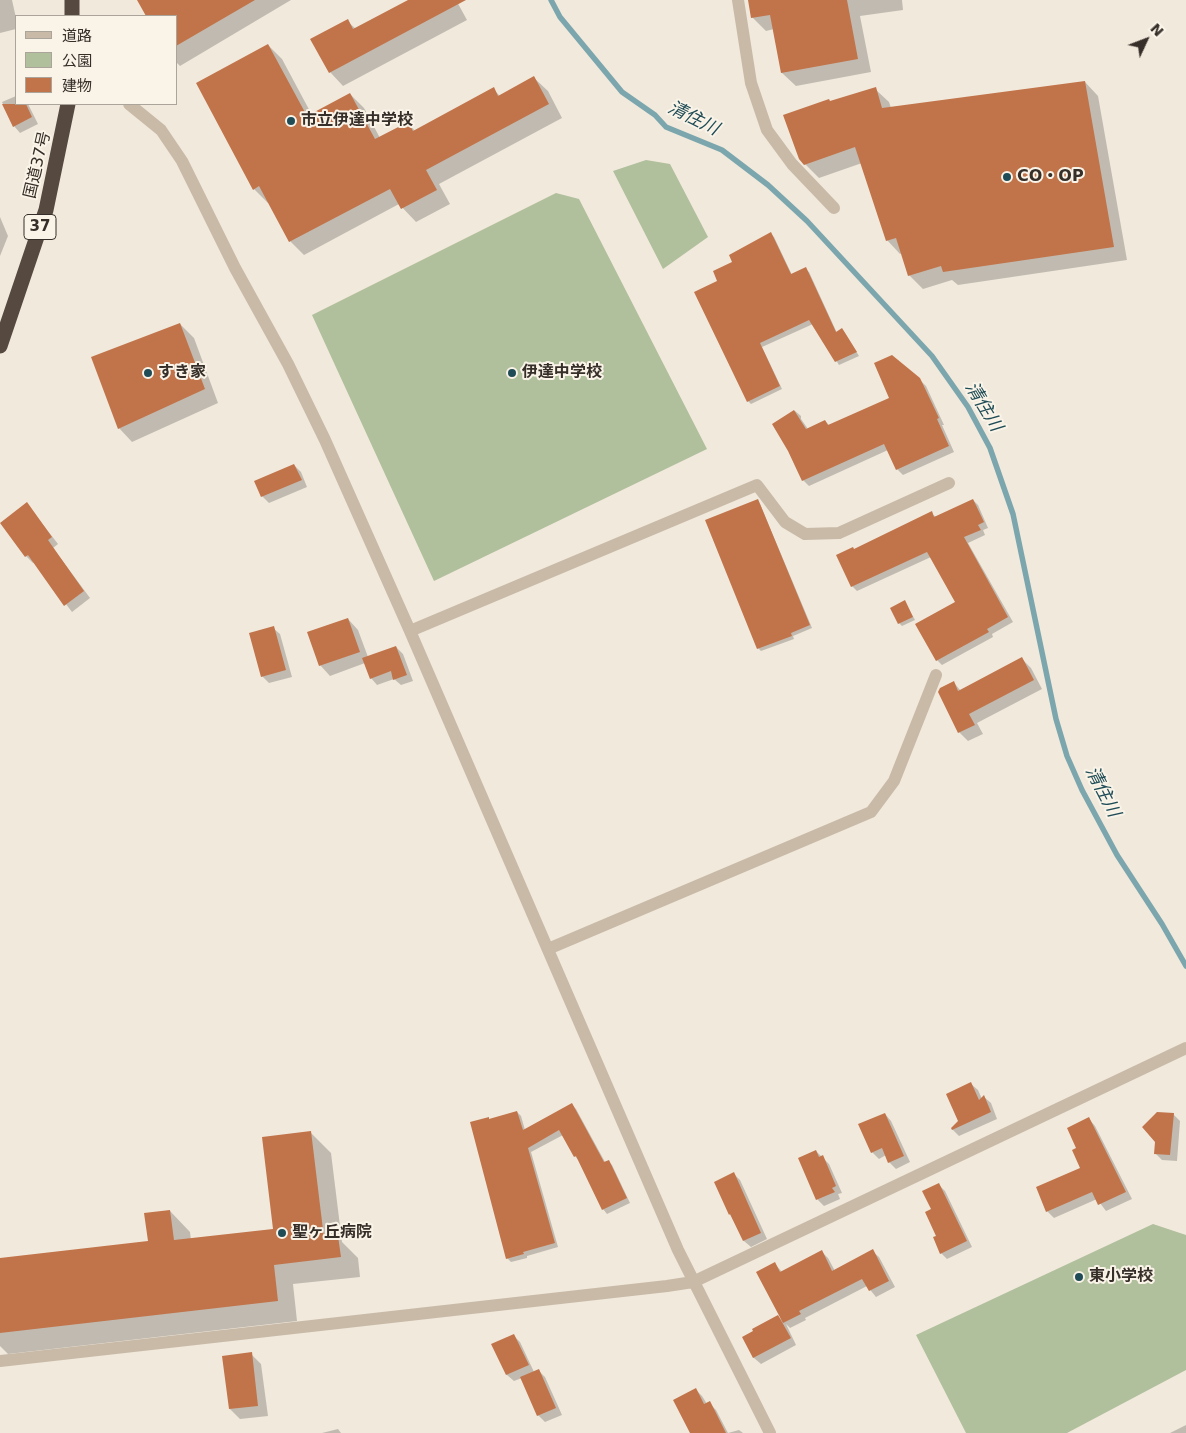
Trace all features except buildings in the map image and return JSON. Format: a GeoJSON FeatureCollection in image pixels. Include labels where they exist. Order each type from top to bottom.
{"type":"FeatureCollection","features":[{"type":"Feature","properties":{"kind":"highway"},"geometry":{"type":"LineString","coordinates":[[72,0],[72,15]]}},
{"type":"Feature","properties":{"kind":"highway","name":"国道37号"},"geometry":{"type":"LineString","coordinates":[[0,346],[46,210],[68,105]]}},
{"type":"Feature","properties":{"kind":"street"},"geometry":{"type":"LineString","coordinates":[[738,0],[751,83],[767,130],[792,164],[834,208]]}},
{"type":"Feature","properties":{"kind":"street"},"geometry":{"type":"LineString","coordinates":[[130,105],[161,130],[182,161],[235,268],[288,364],[325,440],[693,1282],[770,1433]]}},
{"type":"Feature","properties":{"kind":"street"},"geometry":{"type":"LineString","coordinates":[[410,631],[758,484],[785,522],[805,534],[839,533],[949,483]]}},
{"type":"Feature","properties":{"kind":"street"},"geometry":{"type":"LineString","coordinates":[[548,949],[871,812],[894,781],[936,675]]}},
{"type":"Feature","properties":{"kind":"street"},"geometry":{"type":"LineString","coordinates":[[0,1361],[693,1282],[1186,1048]]}},
{"type":"Feature","properties":{"kind":"green space"},"geometry":{"type":"Polygon","coordinates":[[[646,160],[670,164],[708,237],[663,269],[613,171],[646,160]]]}},
{"type":"Feature","properties":{"kind":"green space"},"geometry":{"type":"Polygon","coordinates":[[[556,193],[579,199],[707,449],[434,581],[312,315],[556,193]]]}},
{"type":"Feature","properties":{"kind":"green space"},"geometry":{"type":"Polygon","coordinates":[[[1153,1224],[1186,1235],[1186,1370],[1067,1433],[966,1433],[916,1335],[1153,1224]]]}},
{"type":"Feature","properties":{"kind":"waterway","name":"清住川"},"geometry":{"type":"LineString","coordinates":[[551,0],[560,17],[622,92],[655,115],[666,127],[722,150],[768,185],[807,221],[932,356],[968,407],[990,448],[1013,514],[1056,719],[1067,756],[1082,790],[1117,855],[1162,924],[1186,966]]}},
{"type":"Feature","properties":{"kind":"place","name":"市立伊達中学校"},"geometry":{"type":"Point","coordinates":[291,121]}},
{"type":"Feature","properties":{"kind":"place","name":"CO・OP"},"geometry":{"type":"Point","coordinates":[1007,177]}},
{"type":"Feature","properties":{"kind":"place","name":"すき家"},"geometry":{"type":"Point","coordinates":[148,373]}},
{"type":"Feature","properties":{"kind":"place","name":"伊達中学校"},"geometry":{"type":"Point","coordinates":[512,373]}},
{"type":"Feature","properties":{"kind":"place","name":"聖ヶ丘病院"},"geometry":{"type":"Point","coordinates":[282,1233]}},
{"type":"Feature","properties":{"kind":"place","name":"東小学校"},"geometry":{"type":"Point","coordinates":[1079,1277]}}]}
